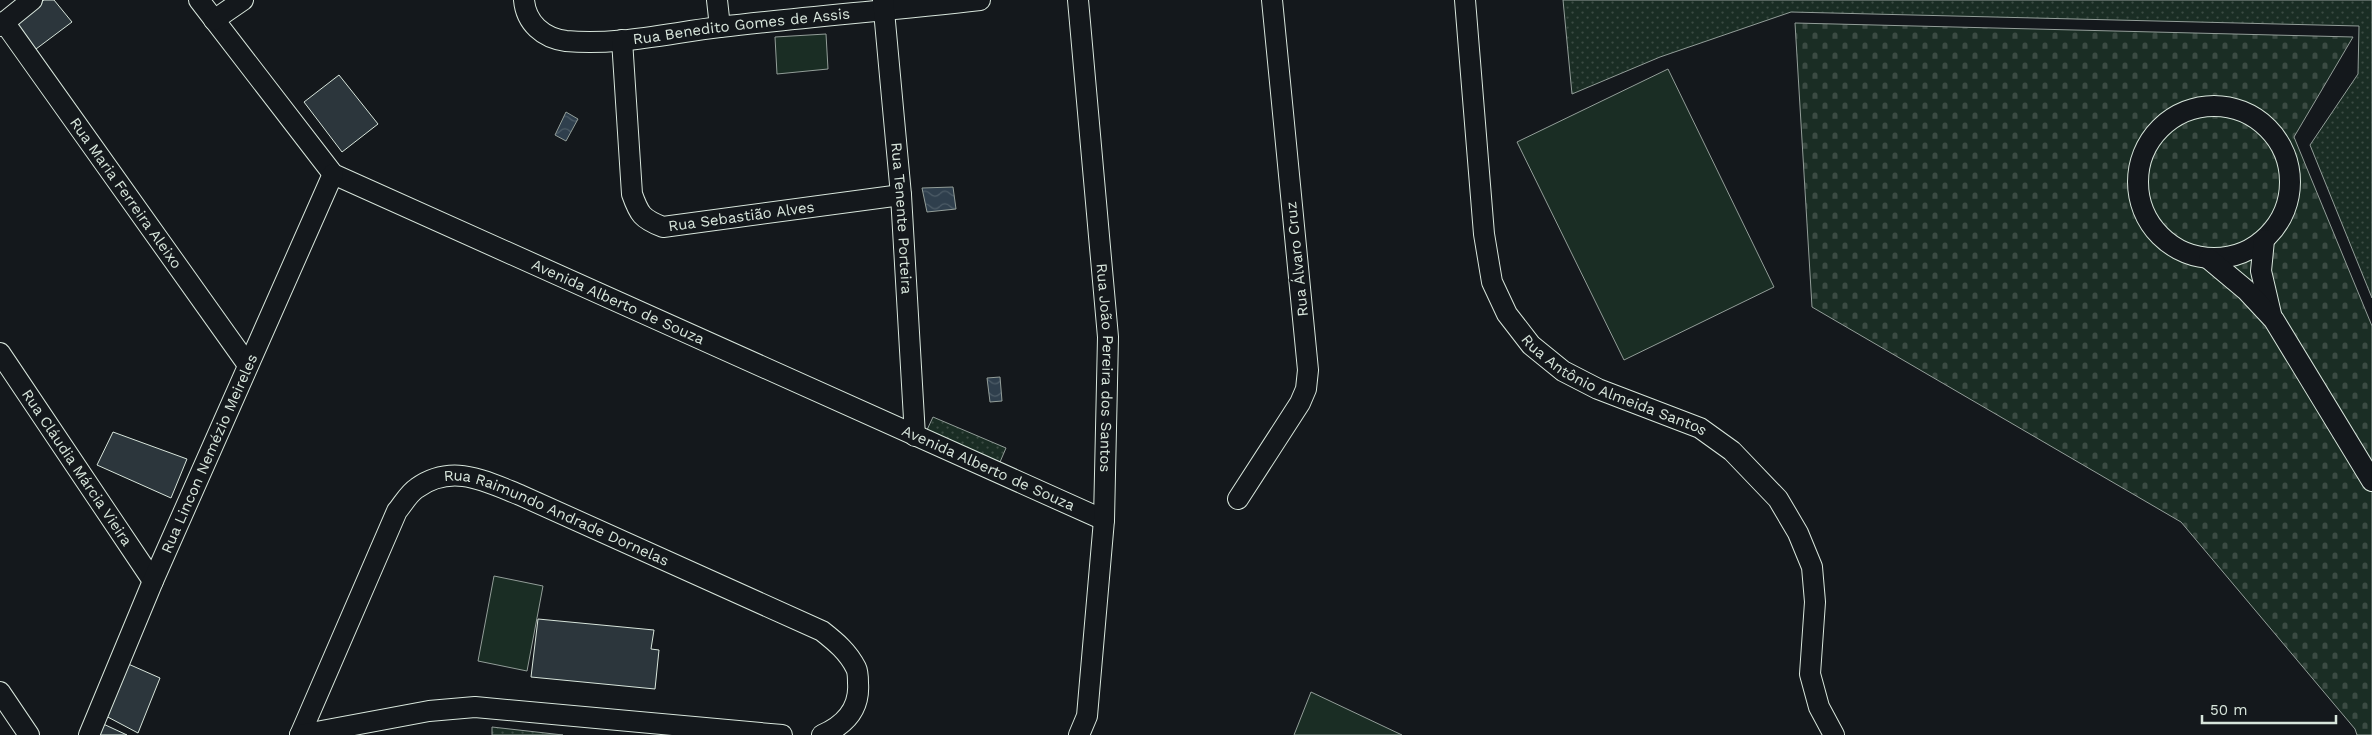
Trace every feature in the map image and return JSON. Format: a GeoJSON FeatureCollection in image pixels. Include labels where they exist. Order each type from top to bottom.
{"type":"FeatureCollection","features":[{"type":"Feature","properties":{"kind":"street"},"geometry":{"type":"LineString","coordinates":[[2,24],[32,0]]}},
{"type":"Feature","properties":{"kind":"street","name":"Avenida Alberto de Souza"},"geometry":{"type":"LineString","coordinates":[[198,0],[333,174],[1104,520]]}},
{"type":"Feature","properties":{"kind":"street"},"geometry":{"type":"LineString","coordinates":[[214,20],[243,0]]}},
{"type":"Feature","properties":{"kind":"street","name":"Rua Benedito Gomes de Assis"},"geometry":{"type":"LineString","coordinates":[[524,0],[524,9],[533,25],[545,35],[565,40],[622,40],[883,6],[980,0]]}},
{"type":"Feature","properties":{"kind":"street"},"geometry":{"type":"LineString","coordinates":[[717,0],[720,27]]}},
{"type":"Feature","properties":{"kind":"street","name":"Rua João Pereira dos Santos"},"geometry":{"type":"LineString","coordinates":[[1078,0],[1108,337],[1104,520],[1087,716],[1079,735]]}},
{"type":"Feature","properties":{"kind":"street","name":"Rua Álvaro Cruz"},"geometry":{"type":"LineString","coordinates":[[1238,499],[1300,404],[1306,389],[1308,370],[1272,0]]}},
{"type":"Feature","properties":{"kind":"street","name":"Rua Antônio Almeida Santos"},"geometry":{"type":"LineString","coordinates":[[1466,0],[1484,234],[1492,282],[1507,314],[1531,345],[1563,371],[1598,389],[1700,428],[1732,451],[1778,499],[1798,533],[1812,567],[1815,602],[1810,674],[1819,707],[1834,735]]}},
{"type":"Feature","properties":{"kind":"street","name":"Rua Tenente Porteira"},"geometry":{"type":"LineString","coordinates":[[883,6],[901,195],[915,436]]}},
{"type":"Feature","properties":{"kind":"street","name":"Rua Maria Ferreira Aleixo"},"geometry":{"type":"LineString","coordinates":[[2,24],[248,365]]}},
{"type":"Feature","properties":{"kind":"street","name":"Rua Sebastião Alves"},"geometry":{"type":"LineString","coordinates":[[622,40],[632,194],[637,209],[646,221],[663,227],[901,195]]}},
{"type":"Feature","properties":{"kind":"street"},"geometry":{"type":"LineString","coordinates":[[2208,259],[2238,255],[2264,240],[2283,216],[2290,188],[2287,158],[2272,132],[2248,113],[2219,105],[2189,109],[2163,124],[2145,148],[2137,176],[2141,206],[2156,232],[2180,251],[2208,259],[2246,290],[2274,320],[2372,481]]}},
{"type":"Feature","properties":{"kind":"street","name":"Rua Lincon Nemézio Meireles"},"geometry":{"type":"LineString","coordinates":[[89,735],[153,581],[333,174]]}},
{"type":"Feature","properties":{"kind":"street"},"geometry":{"type":"LineString","coordinates":[[2264,240],[2260,270],[2274,320]]}},
{"type":"Feature","properties":{"kind":"street","name":"Rua Cláudia Márcia Vieira"},"geometry":{"type":"LineString","coordinates":[[0,353],[153,581]]}},
{"type":"Feature","properties":{"kind":"street","name":"Rua Raimundo Andrade Dornelas"},"geometry":{"type":"LineString","coordinates":[[300,735],[397,511],[416,488],[445,475],[473,476],[512,492],[822,631],[842,647],[857,670],[859,695],[850,717],[837,729],[822,735]]}},
{"type":"Feature","properties":{"kind":"street"},"geometry":{"type":"LineString","coordinates":[[0,692],[29,735]]}},
{"type":"Feature","properties":{"kind":"street","name":"Rua Raimundo Andrade Dornelas"},"geometry":{"type":"LineString","coordinates":[[300,735],[429,711],[475,707],[782,735]]}},
{"type":"Feature","properties":{"kind":"green space"},"geometry":{"type":"Polygon","coordinates":[[[1563,0],[2372,0],[2372,298],[2310,145],[2358,74],[2359,26],[1791,12],[1660,57],[1572,94],[1563,0]]]}},
{"type":"Feature","properties":{"kind":"green space"},"geometry":{"type":"Polygon","coordinates":[[[1795,23],[2353,37],[2294,137],[2372,326],[2372,735],[2357,735],[2355,729],[2181,522],[1812,307],[1795,23]]]}},
{"type":"Feature","properties":{"kind":"green space"},"geometry":{"type":"Polygon","coordinates":[[[826,34],[828,69],[777,74],[775,37],[826,34]]]}},
{"type":"Feature","properties":{"kind":"green space"},"geometry":{"type":"Polygon","coordinates":[[[1668,69],[1774,287],[1624,360],[1517,142],[1668,69]]]}},
{"type":"Feature","properties":{"kind":"green space"},"geometry":{"type":"Polygon","coordinates":[[[933,417],[1006,448],[1000,462],[926,432],[933,417]]]}},
{"type":"Feature","properties":{"kind":"green space"},"geometry":{"type":"Polygon","coordinates":[[[494,576],[543,586],[527,671],[478,661],[494,576]]]}},
{"type":"Feature","properties":{"kind":"green space"},"geometry":{"type":"Polygon","coordinates":[[[1311,692],[1402,735],[1294,735],[1311,692]]]}},
{"type":"Feature","properties":{"kind":"green space"},"geometry":{"type":"Polygon","coordinates":[[[492,727],[563,735],[492,735],[492,727]]]}},
{"type":"Feature","properties":{"kind":"water"},"geometry":{"type":"Polygon","coordinates":[[[566,112],[578,119],[566,141],[555,135],[566,112]]]}},
{"type":"Feature","properties":{"kind":"water"},"geometry":{"type":"Polygon","coordinates":[[[953,187],[956,209],[927,212],[922,188],[953,187]]]}},
{"type":"Feature","properties":{"kind":"water"},"geometry":{"type":"Polygon","coordinates":[[[1000,377],[1002,401],[990,402],[987,378],[1000,377]]]}},
{"type":"Feature","properties":{"kind":"building"},"geometry":{"type":"Polygon","coordinates":[[[44,0],[54,0],[72,22],[32,52],[11,24],[44,0]]]}},
{"type":"Feature","properties":{"kind":"building"},"geometry":{"type":"Polygon","coordinates":[[[339,75],[378,124],[342,152],[304,102],[339,75]]]}},
{"type":"Feature","properties":{"kind":"building"},"geometry":{"type":"Polygon","coordinates":[[[113,432],[187,459],[171,498],[97,465],[113,432]]]}},
{"type":"Feature","properties":{"kind":"building"},"geometry":{"type":"Polygon","coordinates":[[[538,619],[654,630],[651,649],[659,650],[655,689],[531,677],[538,619]]]}},
{"type":"Feature","properties":{"kind":"building"},"geometry":{"type":"Polygon","coordinates":[[[126,663],[160,678],[138,733],[104,715],[126,663]]]}},
{"type":"Feature","properties":{"kind":"building"},"geometry":{"type":"Polygon","coordinates":[[[99,722],[127,735],[94,735],[99,722]]]}}]}
